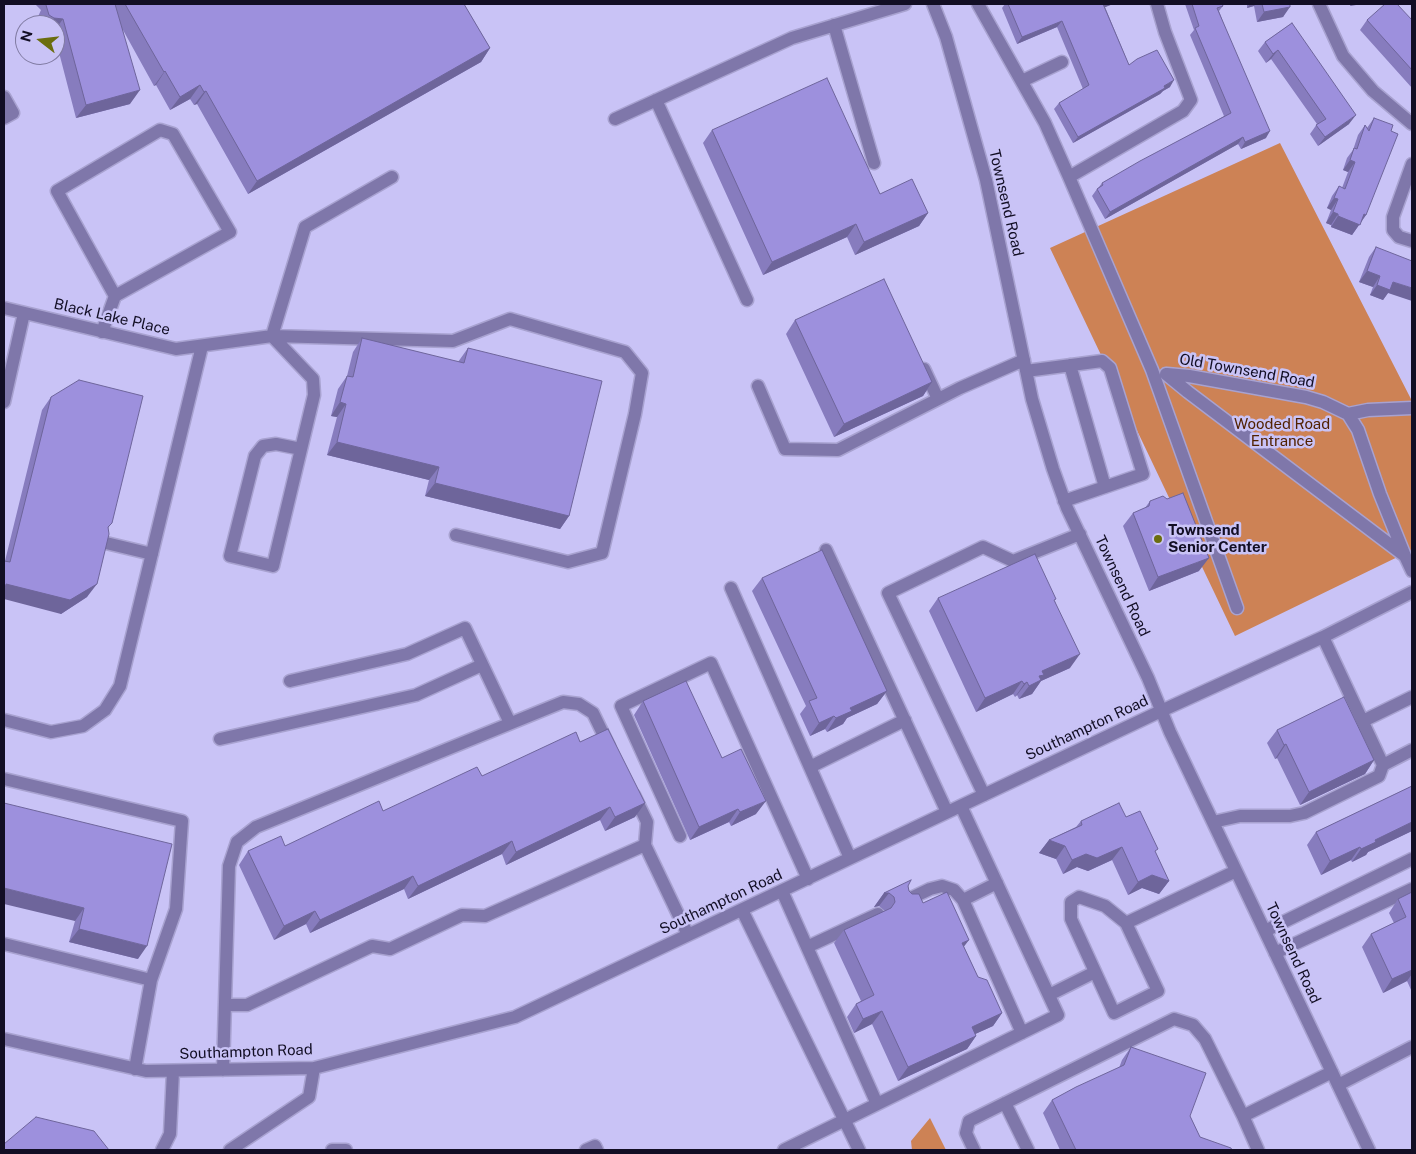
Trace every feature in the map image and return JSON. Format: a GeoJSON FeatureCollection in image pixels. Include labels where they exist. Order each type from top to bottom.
{"type":"FeatureCollection","features":[{"type":"Feature","properties":{"kind":"street"},"geometry":{"type":"LineString","coordinates":[[615,119],[792,38],[905,4]]}},
{"type":"Feature","properties":{"kind":"street","name":"Townsend Road"},"geometry":{"type":"LineString","coordinates":[[933,4],[946,37],[986,180],[1032,399],[1052,469],[1064,501],[1148,678],[1161,711],[1236,871],[1369,1150]]}},
{"type":"Feature","properties":{"kind":"street"},"geometry":{"type":"LineString","coordinates":[[978,4],[1046,122],[1152,370],[1237,608]]}},
{"type":"Feature","properties":{"kind":"street"},"geometry":{"type":"LineString","coordinates":[[1069,176],[1183,111],[1190,100],[1165,32],[1157,4]]}},
{"type":"Feature","properties":{"kind":"street"},"geometry":{"type":"LineString","coordinates":[[1319,4],[1343,56],[1373,91],[1412,124]]}},
{"type":"Feature","properties":{"kind":"street"},"geometry":{"type":"LineString","coordinates":[[834,25],[874,163]]}},
{"type":"Feature","properties":{"kind":"street"},"geometry":{"type":"LineString","coordinates":[[1022,81],[1062,62]]}},
{"type":"Feature","properties":{"kind":"street"},"geometry":{"type":"LineString","coordinates":[[4,97],[13,113],[4,118]]}},
{"type":"Feature","properties":{"kind":"street"},"geometry":{"type":"LineString","coordinates":[[656,100],[747,300]]}},
{"type":"Feature","properties":{"kind":"street"},"geometry":{"type":"LineString","coordinates":[[102,332],[115,296],[230,232],[173,134],[160,130],[57,191],[115,296]]}},
{"type":"Feature","properties":{"kind":"street"},"geometry":{"type":"LineString","coordinates":[[1412,164],[1393,217],[1393,230],[1399,237],[1412,241]]}},
{"type":"Feature","properties":{"kind":"street"},"geometry":{"type":"LineString","coordinates":[[301,449],[276,444],[263,446],[255,456],[230,556],[273,566],[314,395],[313,379],[272,336],[305,227],[392,177]]}},
{"type":"Feature","properties":{"kind":"street","name":"Black Lake Place"},"geometry":{"type":"LineString","coordinates":[[4,308],[176,349],[272,336],[453,341],[510,319],[625,352],[642,373],[635,414],[602,552],[568,562],[456,535]]}},
{"type":"Feature","properties":{"kind":"street"},"geometry":{"type":"LineString","coordinates":[[4,402],[24,313]]}},
{"type":"Feature","properties":{"kind":"street"},"geometry":{"type":"LineString","coordinates":[[4,720],[51,732],[83,726],[105,710],[120,686],[202,346]]}},
{"type":"Feature","properties":{"kind":"street"},"geometry":{"type":"LineString","coordinates":[[916,354],[938,399]]}},
{"type":"Feature","properties":{"kind":"street"},"geometry":{"type":"LineString","coordinates":[[758,386],[785,449],[838,450],[960,388],[1025,366],[1070,365],[1102,361],[1110,368],[1143,474],[1064,501]]}},
{"type":"Feature","properties":{"kind":"street"},"geometry":{"type":"LineString","coordinates":[[1070,365],[1104,487]]}},
{"type":"Feature","properties":{"kind":"street","name":"Old Townsend Road"},"geometry":{"type":"LineString","coordinates":[[1152,370],[1306,397],[1348,414],[1358,430],[1380,494],[1412,572]]}},
{"type":"Feature","properties":{"kind":"street","name":"Old Townsend Road"},"geometry":{"type":"LineString","coordinates":[[1167,374],[1188,392],[1405,556]]}},
{"type":"Feature","properties":{"kind":"street"},"geometry":{"type":"LineString","coordinates":[[1348,414],[1368,410],[1412,408]]}},
{"type":"Feature","properties":{"kind":"street"},"geometry":{"type":"LineString","coordinates":[[984,795],[888,593],[983,547],[1012,562],[1080,534]]}},
{"type":"Feature","properties":{"kind":"street"},"geometry":{"type":"LineString","coordinates":[[106,543],[152,554]]}},
{"type":"Feature","properties":{"kind":"street"},"geometry":{"type":"LineString","coordinates":[[826,550],[947,812]]}},
{"type":"Feature","properties":{"kind":"street"},"geometry":{"type":"LineString","coordinates":[[731,588],[850,858]]}},
{"type":"Feature","properties":{"kind":"street","name":"Southampton Road"},"geometry":{"type":"LineString","coordinates":[[4,1039],[146,1071],[314,1068],[515,1017],[1161,711],[1323,637],[1412,592]]}},
{"type":"Feature","properties":{"kind":"street"},"geometry":{"type":"LineString","coordinates":[[290,681],[407,654],[465,628],[510,724]]}},
{"type":"Feature","properties":{"kind":"street"},"geometry":{"type":"LineString","coordinates":[[1323,637],[1383,765]]}},
{"type":"Feature","properties":{"kind":"street"},"geometry":{"type":"LineString","coordinates":[[680,836],[620,706],[711,663],[808,878]]}},
{"type":"Feature","properties":{"kind":"street"},"geometry":{"type":"LineString","coordinates":[[220,739],[416,695],[482,664]]}},
{"type":"Feature","properties":{"kind":"street"},"geometry":{"type":"LineString","coordinates":[[1363,721],[1412,697]]}},
{"type":"Feature","properties":{"kind":"street"},"geometry":{"type":"LineString","coordinates":[[223,1070],[228,866],[237,842],[256,827],[563,702],[580,704],[593,712],[614,755]]}},
{"type":"Feature","properties":{"kind":"street"},"geometry":{"type":"LineString","coordinates":[[810,767],[905,720]]}},
{"type":"Feature","properties":{"kind":"street"},"geometry":{"type":"LineString","coordinates":[[1213,822],[1240,816],[1290,816],[1304,813],[1379,776],[1383,765],[1412,750]]}},
{"type":"Feature","properties":{"kind":"street"},"geometry":{"type":"LineString","coordinates":[[4,779],[182,821],[176,909],[151,980],[135,1069]]}},
{"type":"Feature","properties":{"kind":"street"},"geometry":{"type":"LineString","coordinates":[[626,780],[647,822],[645,844],[688,935]]}},
{"type":"Feature","properties":{"kind":"street"},"geometry":{"type":"LineString","coordinates":[[784,1150],[1058,1015],[961,806]]}},
{"type":"Feature","properties":{"kind":"street"},"geometry":{"type":"LineString","coordinates":[[225,1005],[247,1005],[372,946],[390,948],[462,915],[485,916],[645,844]]}},
{"type":"Feature","properties":{"kind":"street"},"geometry":{"type":"LineString","coordinates":[[1265,931],[1412,859]]}},
{"type":"Feature","properties":{"kind":"street"},"geometry":{"type":"LineString","coordinates":[[1126,923],[1236,871]]}},
{"type":"Feature","properties":{"kind":"street"},"geometry":{"type":"LineString","coordinates":[[963,900],[997,883]]}},
{"type":"Feature","properties":{"kind":"street"},"geometry":{"type":"LineString","coordinates":[[906,900],[930,889],[942,886],[954,890],[963,900],[1022,1033]]}},
{"type":"Feature","properties":{"kind":"street"},"geometry":{"type":"LineString","coordinates":[[1275,953],[1412,889]]}},
{"type":"Feature","properties":{"kind":"street"},"geometry":{"type":"LineString","coordinates":[[782,891],[878,1104]]}},
{"type":"Feature","properties":{"kind":"street"},"geometry":{"type":"LineString","coordinates":[[1079,897],[1105,906],[1126,923],[1158,991],[1114,1013],[1071,919],[1071,902],[1079,897]]}},
{"type":"Feature","properties":{"kind":"street"},"geometry":{"type":"LineString","coordinates":[[742,910],[858,1150]]}},
{"type":"Feature","properties":{"kind":"street"},"geometry":{"type":"LineString","coordinates":[[807,947],[878,914]]}},
{"type":"Feature","properties":{"kind":"street"},"geometry":{"type":"LineString","coordinates":[[4,944],[151,980]]}},
{"type":"Feature","properties":{"kind":"street"},"geometry":{"type":"LineString","coordinates":[[1049,995],[1095,972]]}},
{"type":"Feature","properties":{"kind":"street"},"geometry":{"type":"LineString","coordinates":[[974,1150],[966,1133],[969,1120],[1174,1018],[1193,1026],[1205,1039],[1258,1150]]}},
{"type":"Feature","properties":{"kind":"street"},"geometry":{"type":"LineString","coordinates":[[1338,1085],[1412,1047]]}},
{"type":"Feature","properties":{"kind":"street"},"geometry":{"type":"LineString","coordinates":[[230,1150],[309,1097],[314,1068]]}},
{"type":"Feature","properties":{"kind":"street"},"geometry":{"type":"LineString","coordinates":[[162,1150],[170,1134],[174,1071]]}},
{"type":"Feature","properties":{"kind":"street"},"geometry":{"type":"LineString","coordinates":[[1242,1116],[1332,1072]]}},
{"type":"Feature","properties":{"kind":"street"},"geometry":{"type":"LineString","coordinates":[[1006,1103],[1028,1150]]}},
{"type":"Feature","properties":{"kind":"street"},"geometry":{"type":"LineString","coordinates":[[586,1150],[595,1146],[597,1150]]}},
{"type":"Feature","properties":{"kind":"street"},"geometry":{"type":"LineString","coordinates":[[332,1150],[346,1150]]}},
{"type":"Feature","properties":{"kind":"green space","name":"Wooded Road Entrance"},"geometry":{"type":"Polygon","coordinates":[[[1280,143],[1412,401],[1412,550],[1235,636],[1050,248],[1280,143]]]}},
{"type":"Feature","properties":{"kind":"green space"},"geometry":{"type":"Polygon","coordinates":[[[930,1118],[946,1150],[912,1150],[911,1141],[930,1118]]]}},
{"type":"Feature","properties":{"kind":"building"},"geometry":{"type":"Polygon","coordinates":[[[115,4],[140,90],[86,105],[65,26],[65,15],[49,15],[46,5],[115,4]]]}},
{"type":"Feature","properties":{"kind":"building"},"geometry":{"type":"Polygon","coordinates":[[[125,4],[464,4],[490,48],[257,181],[206,91],[204,92],[200,85],[180,97],[125,4]]]}},
{"type":"Feature","properties":{"kind":"building"},"geometry":{"type":"Polygon","coordinates":[[[1008,4],[1103,4],[1129,65],[1137,59],[1157,50],[1174,80],[1164,86],[1165,88],[1078,137],[1059,103],[1089,85],[1062,21],[1022,37],[1008,4]]]}},
{"type":"Feature","properties":{"kind":"building"},"geometry":{"type":"Polygon","coordinates":[[[1192,4],[1222,4],[1223,6],[1217,8],[1270,131],[1245,142],[1243,137],[1110,212],[1097,189],[1103,185],[1102,183],[1231,113],[1195,28],[1199,26],[1192,4]]]}},
{"type":"Feature","properties":{"kind":"building"},"geometry":{"type":"Polygon","coordinates":[[[1262,4],[1290,4],[1290,7],[1264,12],[1262,4]]]}},
{"type":"Feature","properties":{"kind":"building"},"geometry":{"type":"Polygon","coordinates":[[[1385,4],[1397,4],[1412,20],[1412,70],[1367,20],[1385,4]]]}},
{"type":"Feature","properties":{"kind":"building"},"geometry":{"type":"Polygon","coordinates":[[[1292,23],[1356,115],[1325,137],[1316,125],[1326,119],[1278,50],[1273,54],[1265,42],[1292,23]]]}},
{"type":"Feature","properties":{"kind":"building"},"geometry":{"type":"Polygon","coordinates":[[[827,78],[880,194],[912,179],[928,213],[864,242],[856,224],[772,262],[712,130],[827,78]]]}},
{"type":"Feature","properties":{"kind":"building"},"geometry":{"type":"Polygon","coordinates":[[[1374,118],[1393,125],[1391,131],[1398,134],[1366,215],[1364,214],[1360,225],[1333,212],[1338,199],[1334,198],[1339,186],[1345,189],[1355,162],[1350,160],[1354,148],[1357,149],[1365,125],[1369,131],[1374,118]]]}},
{"type":"Feature","properties":{"kind":"building"},"geometry":{"type":"Polygon","coordinates":[[[1376,247],[1412,261],[1412,288],[1393,282],[1390,290],[1377,285],[1380,276],[1367,271],[1376,247]]]}},
{"type":"Feature","properties":{"kind":"building"},"geometry":{"type":"Polygon","coordinates":[[[884,279],[932,382],[844,424],[795,320],[884,279]]]}},
{"type":"Feature","properties":{"kind":"building"},"geometry":{"type":"Polygon","coordinates":[[[362,338],[464,363],[468,348],[602,381],[569,516],[435,483],[439,467],[337,442],[346,404],[340,402],[347,376],[353,377],[362,338]]]}},
{"type":"Feature","properties":{"kind":"building"},"geometry":{"type":"Polygon","coordinates":[[[79,380],[143,396],[112,523],[108,527],[109,534],[97,584],[70,600],[6,584],[4,593],[4,561],[10,562],[51,397],[79,380]]]}},
{"type":"Feature","properties":{"kind":"building","name":"Townsend Senior Center"},"geometry":{"type":"Polygon","coordinates":[[[1183,493],[1209,558],[1158,577],[1133,513],[1149,506],[1150,501],[1163,496],[1167,499],[1183,493]]]}},
{"type":"Feature","properties":{"kind":"building"},"geometry":{"type":"Polygon","coordinates":[[[822,550],[887,691],[850,708],[852,711],[819,723],[809,701],[817,698],[762,578],[822,550]]]}},
{"type":"Feature","properties":{"kind":"building"},"geometry":{"type":"Polygon","coordinates":[[[1035,554],[1056,599],[1054,600],[1080,654],[1042,671],[1044,675],[1039,676],[1041,680],[1029,686],[1027,682],[1024,684],[1022,681],[985,698],[938,598],[1035,554]]]}},
{"type":"Feature","properties":{"kind":"building"},"geometry":{"type":"Polygon","coordinates":[[[686,681],[722,758],[741,749],[766,801],[740,812],[738,809],[699,827],[643,701],[686,681]]]}},
{"type":"Feature","properties":{"kind":"building"},"geometry":{"type":"Polygon","coordinates":[[[1344,697],[1374,760],[1309,792],[1286,744],[1284,745],[1277,730],[1344,697]]]}},
{"type":"Feature","properties":{"kind":"building"},"geometry":{"type":"Polygon","coordinates":[[[608,729],[645,803],[615,817],[610,807],[516,852],[512,841],[418,886],[413,876],[320,920],[315,911],[284,926],[248,851],[281,836],[285,846],[379,801],[383,811],[477,767],[482,776],[576,732],[580,742],[608,729]]]}},
{"type":"Feature","properties":{"kind":"building"},"geometry":{"type":"Polygon","coordinates":[[[1412,786],[1412,822],[1375,840],[1376,842],[1330,861],[1316,832],[1412,786]]]}},
{"type":"Feature","properties":{"kind":"building"},"geometry":{"type":"Polygon","coordinates":[[[4,803],[172,844],[147,946],[79,929],[84,908],[4,888],[4,803]]]}},
{"type":"Feature","properties":{"kind":"building"},"geometry":{"type":"Polygon","coordinates":[[[1119,803],[1126,817],[1140,811],[1158,849],[1155,851],[1169,881],[1152,875],[1138,882],[1122,847],[1097,858],[1086,854],[1072,860],[1065,846],[1049,840],[1082,825],[1081,821],[1119,803]]]}},
{"type":"Feature","properties":{"kind":"building"},"geometry":{"type":"Polygon","coordinates":[[[911,880],[908,886],[909,891],[912,894],[919,894],[923,903],[947,892],[969,940],[962,943],[978,977],[987,980],[1002,1013],[972,1027],[976,1036],[908,1067],[882,1011],[863,1019],[856,1004],[874,995],[844,930],[891,908],[895,902],[894,897],[889,893],[884,893],[911,880]]]}},
{"type":"Feature","properties":{"kind":"building"},"geometry":{"type":"Polygon","coordinates":[[[1412,892],[1412,970],[1392,979],[1371,934],[1406,917],[1398,899],[1412,892]]]}},
{"type":"Feature","properties":{"kind":"building"},"geometry":{"type":"Polygon","coordinates":[[[1131,1047],[1206,1073],[1190,1116],[1200,1137],[1232,1150],[1076,1150],[1052,1100],[1124,1065],[1131,1047]]]}},
{"type":"Feature","properties":{"kind":"building"},"geometry":{"type":"Polygon","coordinates":[[[36,1117],[94,1131],[109,1150],[4,1150],[4,1144],[36,1117]]]}},
{"type":"Feature","properties":{"kind":"place","name":"Townsend Senior Center"},"geometry":{"type":"Point","coordinates":[1158,539]}}]}
